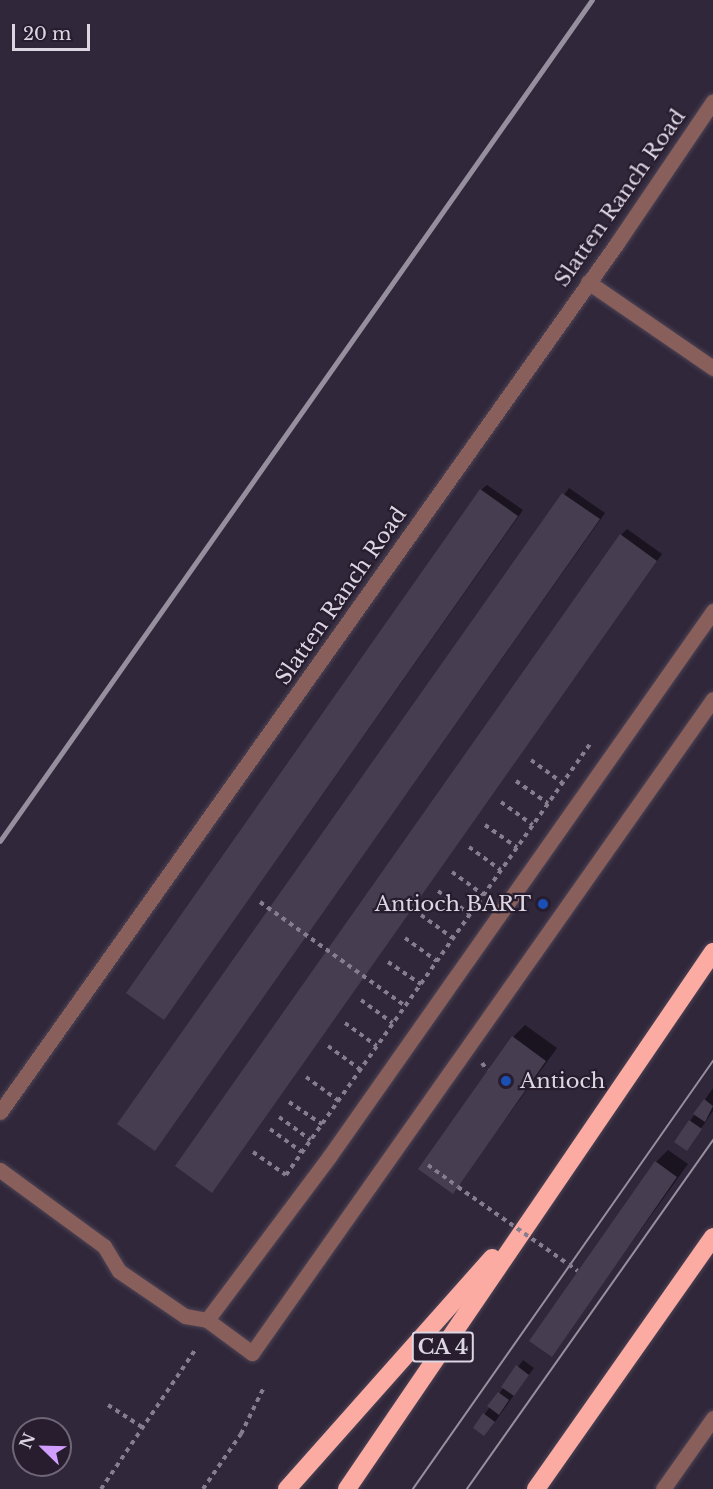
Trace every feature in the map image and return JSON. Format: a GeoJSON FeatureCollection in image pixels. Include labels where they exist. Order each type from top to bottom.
{"type":"FeatureCollection","features":[{"type":"Feature","properties":{"kind":"highway","name":"CA 4"},"geometry":{"type":"LineString","coordinates":[[347,1489],[713,952]]}},
{"type":"Feature","properties":{"kind":"highway"},"geometry":{"type":"LineString","coordinates":[[287,1489],[539,1205]]}},
{"type":"Feature","properties":{"kind":"highway"},"geometry":{"type":"LineString","coordinates":[[536,1489],[713,1237]]}},
{"type":"Feature","properties":{"kind":"street","name":"Slatten Ranch Road"},"geometry":{"type":"LineString","coordinates":[[0,1112],[588,282],[713,101]]}},
{"type":"Feature","properties":{"kind":"street"},"geometry":{"type":"LineString","coordinates":[[588,282],[713,368]]}},
{"type":"Feature","properties":{"kind":"street"},"geometry":{"type":"LineString","coordinates":[[207,1320],[329,1158],[713,611]]}},
{"type":"Feature","properties":{"kind":"street"},"geometry":{"type":"LineString","coordinates":[[0,1170],[104,1246],[119,1271],[185,1316],[207,1320],[252,1353],[713,699]]}},
{"type":"Feature","properties":{"kind":"street"},"geometry":{"type":"LineString","coordinates":[[663,1489],[713,1418]]}},
{"type":"Feature","properties":{"kind":"path"},"geometry":{"type":"LineString","coordinates":[[253,1152],[286,1175],[590,744]]}},
{"type":"Feature","properties":{"kind":"path"},"geometry":{"type":"LineString","coordinates":[[531,760],[563,783]]}},
{"type":"Feature","properties":{"kind":"path"},"geometry":{"type":"LineString","coordinates":[[516,781],[548,803]]}},
{"type":"Feature","properties":{"kind":"path"},"geometry":{"type":"LineString","coordinates":[[501,802],[533,825]]}},
{"type":"Feature","properties":{"kind":"path"},"geometry":{"type":"LineString","coordinates":[[485,825],[517,847]]}},
{"type":"Feature","properties":{"kind":"path"},"geometry":{"type":"LineString","coordinates":[[469,847],[501,870]]}},
{"type":"Feature","properties":{"kind":"path"},"geometry":{"type":"LineString","coordinates":[[452,872],[484,895]]}},
{"type":"Feature","properties":{"kind":"path"},"geometry":{"type":"LineString","coordinates":[[438,891],[470,914]]}},
{"type":"Feature","properties":{"kind":"path"},"geometry":{"type":"LineString","coordinates":[[260,902],[405,1006]]}},
{"type":"Feature","properties":{"kind":"path"},"geometry":{"type":"LineString","coordinates":[[421,915],[453,938]]}},
{"type":"Feature","properties":{"kind":"path"},"geometry":{"type":"LineString","coordinates":[[405,938],[437,961]]}},
{"type":"Feature","properties":{"kind":"path"},"geometry":{"type":"LineString","coordinates":[[388,962],[421,984]]}},
{"type":"Feature","properties":{"kind":"path"},"geometry":{"type":"LineString","coordinates":[[361,1000],[393,1023]]}},
{"type":"Feature","properties":{"kind":"path"},"geometry":{"type":"LineString","coordinates":[[345,1023],[377,1046]]}},
{"type":"Feature","properties":{"kind":"path"},"geometry":{"type":"LineString","coordinates":[[328,1046],[361,1070]]}},
{"type":"Feature","properties":{"kind":"path"},"geometry":{"type":"LineString","coordinates":[[482,1063],[487,1070]]}},
{"type":"Feature","properties":{"kind":"path"},"geometry":{"type":"LineString","coordinates":[[306,1077],[339,1101]]}},
{"type":"Feature","properties":{"kind":"path"},"geometry":{"type":"LineString","coordinates":[[289,1102],[322,1124]]}},
{"type":"Feature","properties":{"kind":"path"},"geometry":{"type":"LineString","coordinates":[[279,1117],[311,1140]]}},
{"type":"Feature","properties":{"kind":"path"},"geometry":{"type":"LineString","coordinates":[[270,1129],[302,1152]]}},
{"type":"Feature","properties":{"kind":"path"},"geometry":{"type":"LineString","coordinates":[[428,1165],[578,1271]]}},
{"type":"Feature","properties":{"kind":"path"},"geometry":{"type":"LineString","coordinates":[[100,1489],[195,1350]]}},
{"type":"Feature","properties":{"kind":"path"},"geometry":{"type":"LineString","coordinates":[[203,1489],[241,1434],[264,1387]]}},
{"type":"Feature","properties":{"kind":"path"},"geometry":{"type":"LineString","coordinates":[[108,1405],[142,1427]]}},
{"type":"Feature","properties":{"kind":"building"},"geometry":{"type":"Polygon","coordinates":[[[480,489],[518,516],[164,1020],[126,993],[480,489]]]}},
{"type":"Feature","properties":{"kind":"building"},"geometry":{"type":"Polygon","coordinates":[[[562,493],[600,519],[155,1151],[117,1124],[562,493]]]}},
{"type":"Feature","properties":{"kind":"building"},"geometry":{"type":"Polygon","coordinates":[[[620,534],[657,561],[212,1193],[175,1166],[620,534]]]}},
{"type":"Feature","properties":{"kind":"building"},"geometry":{"type":"Polygon","coordinates":[[[512,1036],[546,1061],[453,1194],[418,1169],[512,1036]]]}},
{"type":"Feature","properties":{"kind":"building"},"geometry":{"type":"Polygon","coordinates":[[[704,1099],[713,1106],[705,1122],[693,1114],[704,1099]]]}},
{"type":"Feature","properties":{"kind":"building"},"geometry":{"type":"Polygon","coordinates":[[[689,1120],[702,1129],[687,1151],[674,1142],[689,1120]]]}},
{"type":"Feature","properties":{"kind":"building"},"geometry":{"type":"Polygon","coordinates":[[[655,1161],[677,1177],[552,1357],[529,1341],[655,1161]]]}},
{"type":"Feature","properties":{"kind":"building"},"geometry":{"type":"Polygon","coordinates":[[[516,1365],[529,1375],[514,1396],[501,1387],[516,1365]]]}},
{"type":"Feature","properties":{"kind":"building"},"geometry":{"type":"Polygon","coordinates":[[[498,1392],[509,1400],[499,1415],[487,1406],[498,1392]]]}},
{"type":"Feature","properties":{"kind":"building"},"geometry":{"type":"Polygon","coordinates":[[[483,1413],[495,1422],[484,1436],[473,1428],[483,1413]]]}},
{"type":"Feature","properties":{"kind":"tram line"},"geometry":{"type":"LineString","coordinates":[[413,1489],[713,1061]]}},
{"type":"Feature","properties":{"kind":"tram line"},"geometry":{"type":"LineString","coordinates":[[467,1489],[713,1140]]}},
{"type":"Feature","properties":{"kind":"railway"},"geometry":{"type":"LineString","coordinates":[[0,841],[592,0]]}},
{"type":"Feature","properties":{"kind":"place","name":"Antioch BART"},"geometry":{"type":"Point","coordinates":[543,904]}},
{"type":"Feature","properties":{"kind":"place","name":"Antioch"},"geometry":{"type":"Point","coordinates":[506,1081]}}]}
